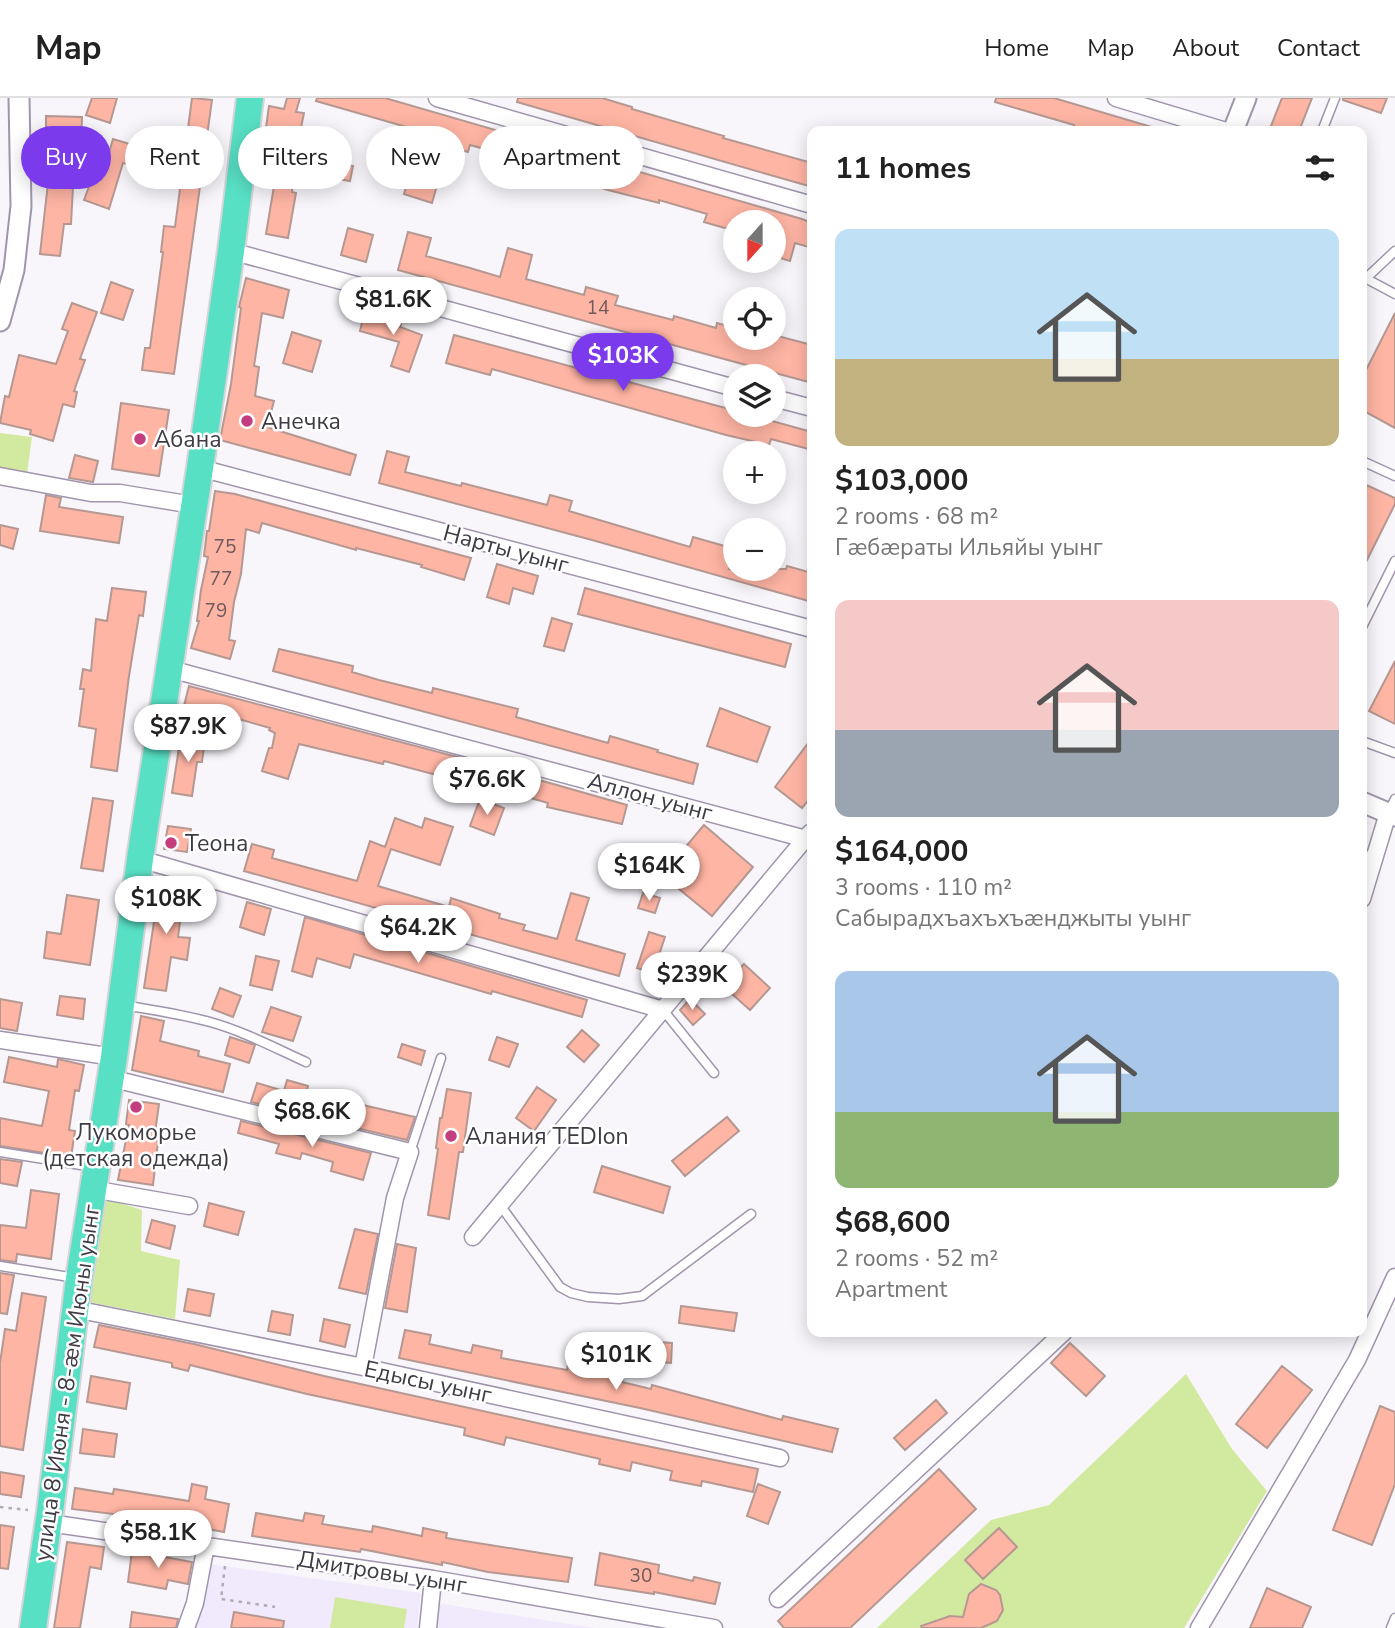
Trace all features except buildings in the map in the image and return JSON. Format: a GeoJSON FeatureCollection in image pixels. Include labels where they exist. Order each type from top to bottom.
{"type":"FeatureCollection","features":[{"type":"Feature","properties":{"kind":"highway","name":"улица 8 Июня - 8-ӕм Июны уынг"},"geometry":{"type":"LineString","coordinates":[[33,1628],[79,1279],[200,468],[250,98]]}},
{"type":"Feature","properties":{"kind":"street"},"geometry":{"type":"LineString","coordinates":[[0,321],[14,270],[21,206],[19,98]]}},
{"type":"Feature","properties":{"kind":"street"},"geometry":{"type":"LineString","coordinates":[[437,98],[807,204]]}},
{"type":"Feature","properties":{"kind":"street"},"geometry":{"type":"LineString","coordinates":[[1116,98],[1209,126]]}},
{"type":"Feature","properties":{"kind":"street"},"geometry":{"type":"LineString","coordinates":[[1235,126],[1246,98]]}},
{"type":"Feature","properties":{"kind":"street"},"geometry":{"type":"LineString","coordinates":[[231,251],[723,385]]}},
{"type":"Feature","properties":{"kind":"street"},"geometry":{"type":"LineString","coordinates":[[786,401],[807,407]]}},
{"type":"Feature","properties":{"kind":"street","name":"Нарты уынг"},"geometry":{"type":"LineString","coordinates":[[200,468],[807,628]]}},
{"type":"Feature","properties":{"kind":"street"},"geometry":{"type":"LineString","coordinates":[[0,476],[91,493],[120,493],[193,505]]}},
{"type":"Feature","properties":{"kind":"street","name":"Аллон уынг"},"geometry":{"type":"LineString","coordinates":[[170,668],[807,834]]}},
{"type":"Feature","properties":{"kind":"street"},"geometry":{"type":"LineString","coordinates":[[1367,803],[1393,809],[1367,883]]}},
{"type":"Feature","properties":{"kind":"street"},"geometry":{"type":"LineString","coordinates":[[472,1237],[807,837]]}},
{"type":"Feature","properties":{"kind":"street"},"geometry":{"type":"LineString","coordinates":[[140,859],[663,1010]]}},
{"type":"Feature","properties":{"kind":"street"},"geometry":{"type":"LineString","coordinates":[[0,1040],[112,1067],[410,1152],[396,1198],[363,1367]]}},
{"type":"Feature","properties":{"kind":"street"},"geometry":{"type":"LineString","coordinates":[[94,1178],[189,1206]]}},
{"type":"Feature","properties":{"kind":"street"},"geometry":{"type":"LineString","coordinates":[[1199,1628],[1357,1360],[1395,1277]]}},
{"type":"Feature","properties":{"kind":"street","name":"Едысы уынг"},"geometry":{"type":"LineString","coordinates":[[75,1309],[363,1367],[780,1458]]}},
{"type":"Feature","properties":{"kind":"street"},"geometry":{"type":"LineString","coordinates":[[778,1599],[1059,1337]]}},
{"type":"Feature","properties":{"kind":"street","name":"Дмитровы уынг"},"geometry":{"type":"LineString","coordinates":[[49,1518],[228,1549],[433,1579],[714,1628]]}},
{"type":"Feature","properties":{"kind":"street"},"geometry":{"type":"LineString","coordinates":[[186,1628],[195,1603],[206,1545]]}},
{"type":"Feature","properties":{"kind":"street"},"geometry":{"type":"LineString","coordinates":[[428,1628],[433,1579]]}},
{"type":"Feature","properties":{"kind":"lane"},"geometry":{"type":"LineString","coordinates":[[1324,126],[1335,98]]}},
{"type":"Feature","properties":{"kind":"lane"},"geometry":{"type":"LineString","coordinates":[[1367,276],[1395,251]]}},
{"type":"Feature","properties":{"kind":"lane"},"geometry":{"type":"LineString","coordinates":[[1367,282],[1395,294]]}},
{"type":"Feature","properties":{"kind":"lane"},"geometry":{"type":"LineString","coordinates":[[1367,463],[1395,475]]}},
{"type":"Feature","properties":{"kind":"lane"},"geometry":{"type":"LineString","coordinates":[[0,486],[21,480]]}},
{"type":"Feature","properties":{"kind":"lane"},"geometry":{"type":"LineString","coordinates":[[1367,617],[1395,561]]}},
{"type":"Feature","properties":{"kind":"lane"},"geometry":{"type":"LineString","coordinates":[[1367,743],[1395,753]]}},
{"type":"Feature","properties":{"kind":"lane"},"geometry":{"type":"LineString","coordinates":[[1367,858],[1378,848]]}},
{"type":"Feature","properties":{"kind":"lane"},"geometry":{"type":"LineString","coordinates":[[120,1004],[181,1014],[213,1023],[306,1062]]}},
{"type":"Feature","properties":{"kind":"lane"},"geometry":{"type":"LineString","coordinates":[[663,1010],[713,1073]]}},
{"type":"Feature","properties":{"kind":"lane"},"geometry":{"type":"LineString","coordinates":[[410,1152],[441,1058]]}},
{"type":"Feature","properties":{"kind":"lane"},"geometry":{"type":"LineString","coordinates":[[0,1152],[94,1178]]}},
{"type":"Feature","properties":{"kind":"lane"},"geometry":{"type":"LineString","coordinates":[[500,1205],[560,1287],[588,1297],[619,1299],[642,1296],[751,1214]]}},
{"type":"Feature","properties":{"kind":"lane"},"geometry":{"type":"LineString","coordinates":[[0,1266],[79,1279]]}},
{"type":"Feature","properties":{"kind":"lane"},"geometry":{"type":"LineString","coordinates":[[1391,1628],[1395,1618]]}},
{"type":"Feature","properties":{"kind":"path"},"geometry":{"type":"LineString","coordinates":[[0,1507],[49,1518]]}},
{"type":"Feature","properties":{"kind":"path"},"geometry":{"type":"LineString","coordinates":[[228,1549],[221,1599],[275,1608]]}},
{"type":"Feature","properties":{"kind":"shaded area"},"geometry":{"type":"Polygon","coordinates":[[[208,1564],[421,1593],[417,1628],[192,1628],[208,1564]]]}},
{"type":"Feature","properties":{"kind":"shaded area"},"geometry":{"type":"Polygon","coordinates":[[[436,1603],[595,1628],[433,1628],[436,1603]]]}},
{"type":"Feature","properties":{"kind":"green space"},"geometry":{"type":"Polygon","coordinates":[[[0,433],[32,437],[27,474],[0,471],[0,433]]]}},
{"type":"Feature","properties":{"kind":"green space"},"geometry":{"type":"Polygon","coordinates":[[[99,1196],[142,1210],[141,1251],[180,1260],[175,1319],[84,1301],[99,1196]]]}},
{"type":"Feature","properties":{"kind":"green space"},"geometry":{"type":"Polygon","coordinates":[[[1186,1374],[1232,1449],[1267,1491],[1184,1628],[877,1628],[991,1520],[1049,1505],[1186,1374]]]}},
{"type":"Feature","properties":{"kind":"green space"},"geometry":{"type":"Polygon","coordinates":[[[335,1597],[407,1609],[404,1628],[330,1628],[335,1597]]]}},
{"type":"Feature","properties":{"kind":"place","name":"Анечка"},"geometry":{"type":"Point","coordinates":[247,421]}},
{"type":"Feature","properties":{"kind":"place","name":"Абана"},"geometry":{"type":"Point","coordinates":[140,439]}},
{"type":"Feature","properties":{"kind":"place","name":"Теона"},"geometry":{"type":"Point","coordinates":[171,843]}},
{"type":"Feature","properties":{"kind":"place","name":"Лукоморье (детская одежда)"},"geometry":{"type":"Point","coordinates":[136,1107]}},
{"type":"Feature","properties":{"kind":"place","name":"Алания ТEDIon"},"geometry":{"type":"Point","coordinates":[451,1136]}}]}
